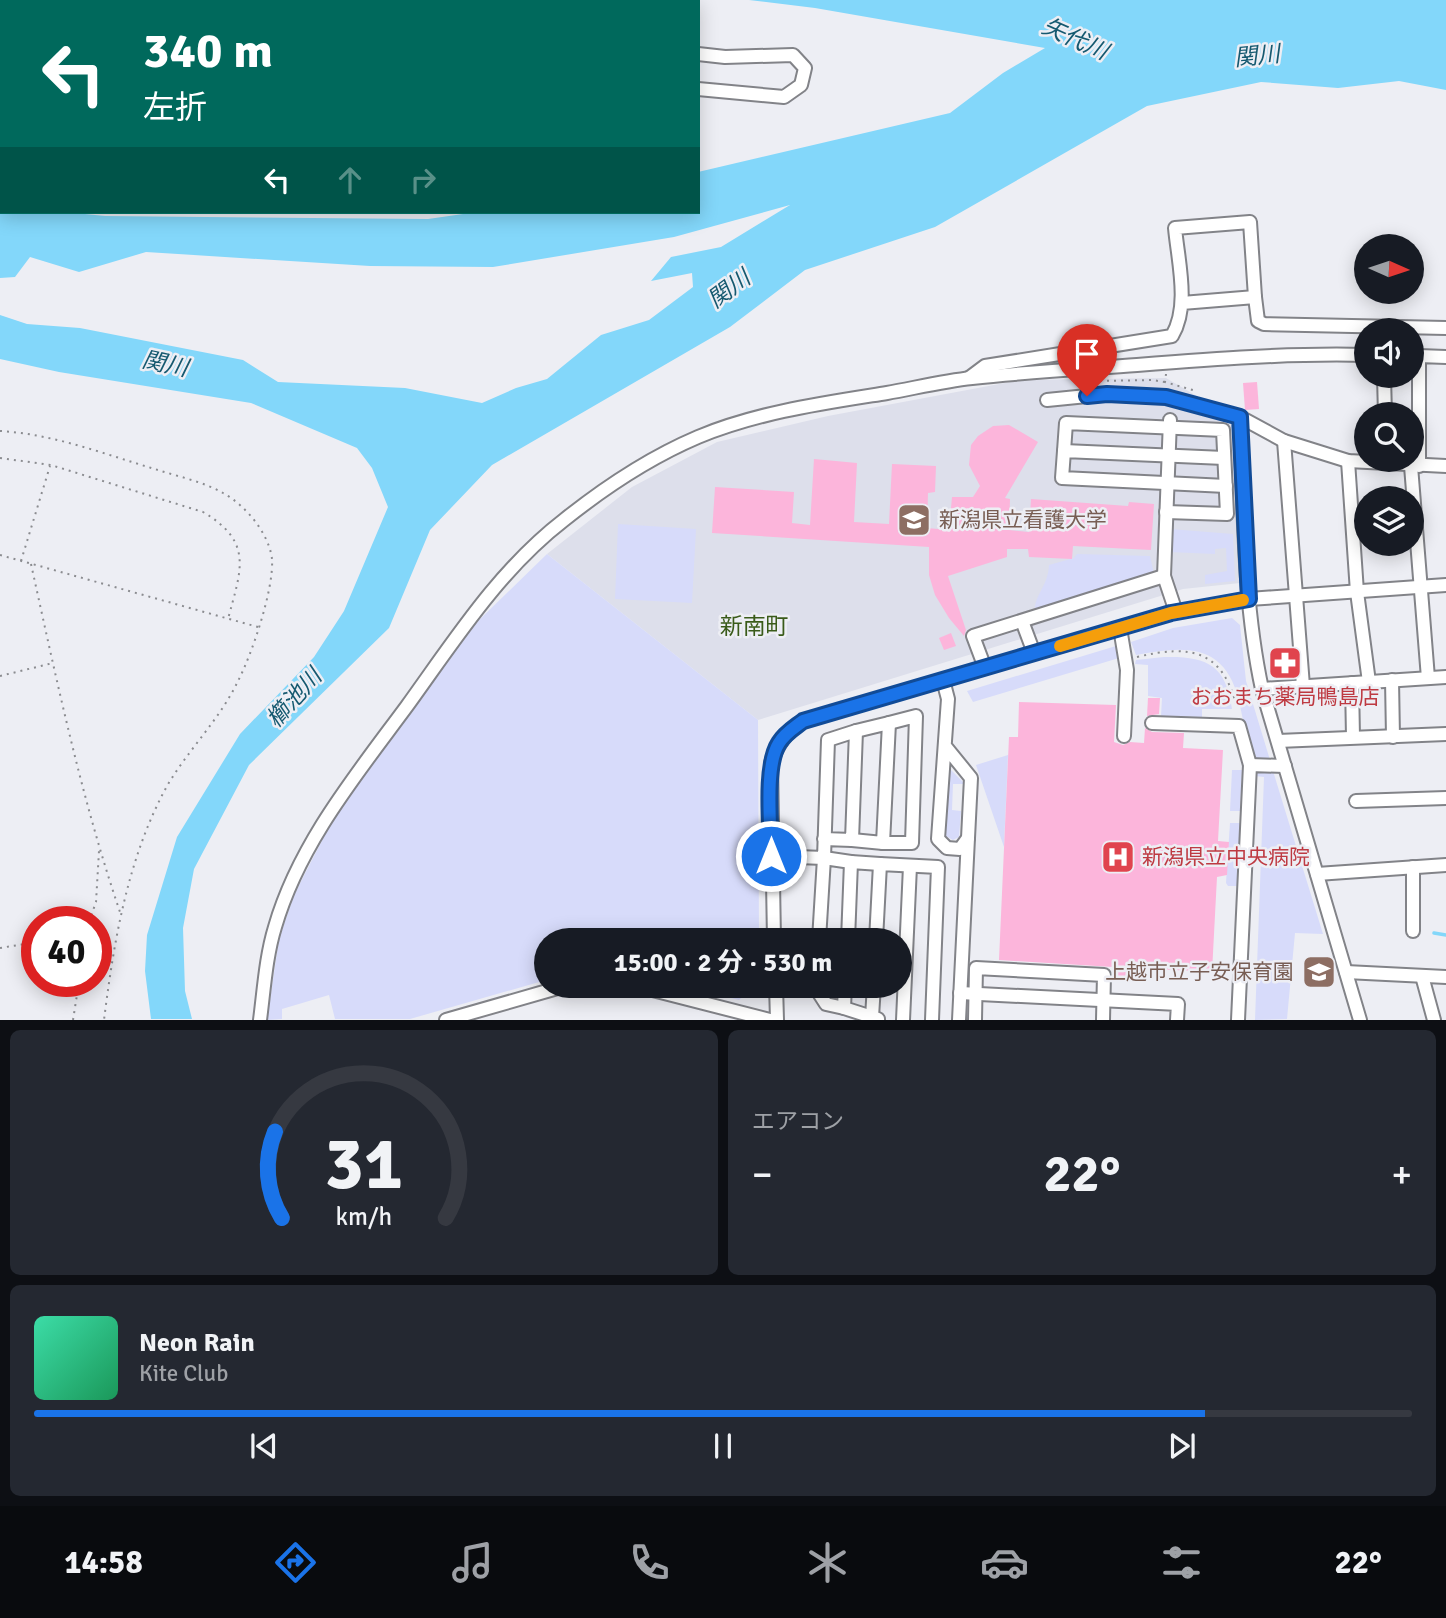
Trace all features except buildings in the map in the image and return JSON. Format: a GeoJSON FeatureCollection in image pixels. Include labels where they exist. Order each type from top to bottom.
{"type":"FeatureCollection","features":[{"type":"Feature","properties":{"kind":"street"},"geometry":{"type":"LineString","coordinates":[[700,54],[725,57],[793,55],[805,68],[801,85],[784,97],[700,89]]}},
{"type":"Feature","properties":{"kind":"street"},"geometry":{"type":"LineString","coordinates":[[969,378],[985,366],[1172,336],[1178,326],[1182,303],[1175,228],[1250,222],[1258,321],[1264,324],[1446,328]]}},
{"type":"Feature","properties":{"kind":"street"},"geometry":{"type":"LineString","coordinates":[[1182,303],[1255,297]]}},
{"type":"Feature","properties":{"kind":"street"},"geometry":{"type":"LineString","coordinates":[[260,1020],[274,930],[287,892],[338,799],[484,600],[520,558],[562,521],[604,490],[656,458],[696,438],[734,424],[816,404],[969,378],[1166,363],[1321,354],[1354,355]]}},
{"type":"Feature","properties":{"kind":"street"},"geometry":{"type":"LineString","coordinates":[[1424,356],[1446,357]]}},
{"type":"Feature","properties":{"kind":"street"},"geometry":{"type":"LineString","coordinates":[[1047,400],[1107,394],[1166,397],[1240,417],[1284,441],[1354,461]]}},
{"type":"Feature","properties":{"kind":"street"},"geometry":{"type":"LineString","coordinates":[[1240,417],[1249,599],[1262,689],[1360,1020]]}},
{"type":"Feature","properties":{"kind":"street"},"geometry":{"type":"LineString","coordinates":[[1166,512],[1227,514],[1226,486],[1224,458],[1223,430],[1170,423],[1066,423],[1062,478],[1226,486]]}},
{"type":"Feature","properties":{"kind":"street"},"geometry":{"type":"LineString","coordinates":[[1170,423],[1164,576],[1176,612]]}},
{"type":"Feature","properties":{"kind":"street"},"geometry":{"type":"LineString","coordinates":[[1284,441],[1303,686]]}},
{"type":"Feature","properties":{"kind":"street"},"geometry":{"type":"LineString","coordinates":[[1063,451],[1224,458]]}},
{"type":"Feature","properties":{"kind":"street"},"geometry":{"type":"LineString","coordinates":[[1348,461],[1357,592],[1369,682]]}},
{"type":"Feature","properties":{"kind":"street"},"geometry":{"type":"LineString","coordinates":[[1424,466],[1446,466]]}},
{"type":"Feature","properties":{"kind":"street"},"geometry":{"type":"LineString","coordinates":[[1415,472],[1420,587],[1428,678]]}},
{"type":"Feature","properties":{"kind":"street"},"geometry":{"type":"LineString","coordinates":[[985,668],[973,636],[1164,576]]}},
{"type":"Feature","properties":{"kind":"street"},"geometry":{"type":"LineString","coordinates":[[774,928],[771,763],[778,745],[788,732],[803,721],[1176,612],[1249,599],[1446,586]]}},
{"type":"Feature","properties":{"kind":"street"},"geometry":{"type":"LineString","coordinates":[[1022,621],[1034,653]]}},
{"type":"Feature","properties":{"kind":"street"},"geometry":{"type":"LineString","coordinates":[[1120,628],[1127,670],[1124,736]]}},
{"type":"Feature","properties":{"kind":"street"},"geometry":{"type":"LineString","coordinates":[[1262,689],[1446,677]]}},
{"type":"Feature","properties":{"kind":"street"},"geometry":{"type":"LineString","coordinates":[[943,680],[948,699],[938,839],[947,848],[960,849],[968,838]]}},
{"type":"Feature","properties":{"kind":"street"},"geometry":{"type":"LineString","coordinates":[[1392,680],[1393,737]]}},
{"type":"Feature","properties":{"kind":"street"},"geometry":{"type":"LineString","coordinates":[[1352,683],[1353,737]]}},
{"type":"Feature","properties":{"kind":"street"},"geometry":{"type":"LineString","coordinates":[[820,928],[828,740],[916,716],[912,844],[824,839]]}},
{"type":"Feature","properties":{"kind":"street"},"geometry":{"type":"LineString","coordinates":[[883,843],[889,723]]}},
{"type":"Feature","properties":{"kind":"street"},"geometry":{"type":"LineString","coordinates":[[1152,723],[1239,726],[1250,765],[1238,1020]]}},
{"type":"Feature","properties":{"kind":"street"},"geometry":{"type":"LineString","coordinates":[[852,840],[856,732]]}},
{"type":"Feature","properties":{"kind":"street"},"geometry":{"type":"LineString","coordinates":[[1278,741],[1446,734]]}},
{"type":"Feature","properties":{"kind":"street"},"geometry":{"type":"LineString","coordinates":[[945,746],[971,778],[959,1020]]}},
{"type":"Feature","properties":{"kind":"street"},"geometry":{"type":"LineString","coordinates":[[1250,765],[1285,766]]}},
{"type":"Feature","properties":{"kind":"street"},"geometry":{"type":"LineString","coordinates":[[1356,801],[1446,798]]}},
{"type":"Feature","properties":{"kind":"street"},"geometry":{"type":"LineString","coordinates":[[771,856],[938,867],[932,1020]]}},
{"type":"Feature","properties":{"kind":"street"},"geometry":{"type":"LineString","coordinates":[[848,928],[851,862]]}},
{"type":"Feature","properties":{"kind":"street"},"geometry":{"type":"LineString","coordinates":[[877,928],[880,864]]}},
{"type":"Feature","properties":{"kind":"street"},"geometry":{"type":"LineString","coordinates":[[1317,874],[1446,865]]}},
{"type":"Feature","properties":{"kind":"street"},"geometry":{"type":"LineString","coordinates":[[904,1020],[910,866]]}},
{"type":"Feature","properties":{"kind":"street"},"geometry":{"type":"LineString","coordinates":[[1413,867],[1413,931]]}},
{"type":"Feature","properties":{"kind":"street"},"geometry":{"type":"LineString","coordinates":[[975,1020],[976,968],[1104,975],[1103,1020]]}},
{"type":"Feature","properties":{"kind":"street"},"geometry":{"type":"LineString","coordinates":[[1346,972],[1446,977]]}},
{"type":"Feature","properties":{"kind":"street"},"geometry":{"type":"LineString","coordinates":[[1422,976],[1434,1020]]}},
{"type":"Feature","properties":{"kind":"street"},"geometry":{"type":"LineString","coordinates":[[960,993],[1178,1004],[1177,1020]]}},
{"type":"Feature","properties":{"kind":"street"},"geometry":{"type":"LineString","coordinates":[[446,1020],[534,995]]}},
{"type":"Feature","properties":{"kind":"street"},"geometry":{"type":"LineString","coordinates":[[684,998],[770,1020]]}},
{"type":"Feature","properties":{"kind":"street"},"geometry":{"type":"LineString","coordinates":[[776,998],[777,1020]]}},
{"type":"Feature","properties":{"kind":"street"},"geometry":{"type":"LineString","coordinates":[[822,998],[826,1004],[876,1018],[875,998]]}},
{"type":"Feature","properties":{"kind":"street"},"geometry":{"type":"LineString","coordinates":[[844,998],[844,1008]]}},
{"type":"Feature","properties":{"kind":"path"},"geometry":{"type":"LineString","coordinates":[[1166,363],[1166,382],[1196,391]]}},
{"type":"Feature","properties":{"kind":"path"},"geometry":{"type":"LineString","coordinates":[[0,431],[59,440],[223,493],[244,508],[267,541],[272,559],[269,586],[259,627],[238,682],[167,786],[140,848],[121,915],[104,1020]]}},
{"type":"Feature","properties":{"kind":"path"},"geometry":{"type":"LineString","coordinates":[[0,457],[51,465],[203,512],[229,530],[240,560],[228,619]]}},
{"type":"Feature","properties":{"kind":"path"},"geometry":{"type":"LineString","coordinates":[[21,561],[51,465]]}},
{"type":"Feature","properties":{"kind":"path"},"geometry":{"type":"LineString","coordinates":[[0,555],[259,627]]}},
{"type":"Feature","properties":{"kind":"path"},"geometry":{"type":"LineString","coordinates":[[31,564],[99,850],[121,915]]}},
{"type":"Feature","properties":{"kind":"path"},"geometry":{"type":"LineString","coordinates":[[1125,659],[1178,651],[1196,653],[1213,661],[1226,675],[1237,708]]}},
{"type":"Feature","properties":{"kind":"path"},"geometry":{"type":"LineString","coordinates":[[0,676],[53,663]]}},
{"type":"Feature","properties":{"kind":"path"},"geometry":{"type":"LineString","coordinates":[[95,906],[99,850]]}},
{"type":"Feature","properties":{"kind":"path"},"geometry":{"type":"LineString","coordinates":[[0,948],[21,945]]}},
{"type":"Feature","properties":{"kind":"path"},"geometry":{"type":"LineString","coordinates":[[73,1020],[77,997]]}},
{"type":"Feature","properties":{"kind":"shaded area","name":"新潟県立看護大学"},"geometry":{"type":"Polygon","coordinates":[[[1166,378],[1236,419],[1240,583],[1183,589],[758,720],[547,554],[632,487],[717,442],[828,416],[1020,380],[1166,378]]]}},
{"type":"Feature","properties":{"kind":"shaded area"},"geometry":{"type":"Polygon","coordinates":[[[618,524],[696,529],[692,603],[615,599],[618,524]]]}},
{"type":"Feature","properties":{"kind":"shaded area"},"geometry":{"type":"Polygon","coordinates":[[[1170,529],[1233,534],[1235,581],[1205,584],[1205,575],[1227,571],[1226,548],[1215,549],[1215,554],[1169,552],[1170,529]]]}},
{"type":"Feature","properties":{"kind":"shaded area"},"geometry":{"type":"Polygon","coordinates":[[[547,554],[758,720],[759,928],[534,928],[534,983],[410,1019],[335,1019],[329,995],[282,1009],[282,1019],[267,1020],[279,939],[294,895],[334,817],[477,622],[547,554]]]}},
{"type":"Feature","properties":{"kind":"shaded area"},"geometry":{"type":"Polygon","coordinates":[[[1077,554],[1150,556],[1154,574],[1035,611],[1049,565],[1074,558],[1077,554]]]}},
{"type":"Feature","properties":{"kind":"shaded area"},"geometry":{"type":"Polygon","coordinates":[[[1232,618],[1240,625],[1246,681],[1270,760],[1256,758],[1233,682],[1213,658],[1186,650],[1136,655],[1131,642],[1173,628],[1232,618]]]}},
{"type":"Feature","properties":{"kind":"shaded area"},"geometry":{"type":"Polygon","coordinates":[[[1116,646],[1119,658],[973,702],[967,691],[1116,646]]]}},
{"type":"Feature","properties":{"kind":"shaded area"},"geometry":{"type":"Polygon","coordinates":[[[1191,658],[1212,666],[1225,682],[1232,709],[1202,709],[1202,717],[1161,716],[1162,698],[1148,696],[1148,665],[1135,664],[1136,660],[1191,658]]]}},
{"type":"Feature","properties":{"kind":"shaded area"},"geometry":{"type":"Polygon","coordinates":[[[1008,755],[1004,846],[1004,847],[976,765],[1008,755]]]}},
{"type":"Feature","properties":{"kind":"shaded area"},"geometry":{"type":"Polygon","coordinates":[[[947,766],[963,782],[953,784],[952,810],[961,811],[959,837],[953,840],[944,835],[947,766]]]}},
{"type":"Feature","properties":{"kind":"shaded area"},"geometry":{"type":"Polygon","coordinates":[[[1232,770],[1242,770],[1240,811],[1230,811],[1232,770]]]}},
{"type":"Feature","properties":{"kind":"shaded area"},"geometry":{"type":"Polygon","coordinates":[[[1273,771],[1323,934],[1295,933],[1287,1019],[1255,1020],[1264,777],[1255,776],[1256,772],[1273,771]]]}},
{"type":"Feature","properties":{"kind":"shaded area"},"geometry":{"type":"Polygon","coordinates":[[[1230,823],[1241,823],[1237,886],[1228,886],[1226,883],[1230,823]]]}},
{"type":"Feature","properties":{"kind":"water"},"geometry":{"type":"Polygon","coordinates":[[[749,0],[1446,0],[1446,90],[1399,81],[1338,88],[1261,82],[1147,106],[935,227],[805,270],[730,327],[492,465],[430,530],[389,628],[249,765],[194,869],[183,928],[185,991],[192,1019],[151,1019],[145,971],[147,935],[177,837],[240,734],[314,657],[344,611],[388,507],[372,468],[357,448],[251,403],[59,372],[0,359],[0,315],[27,324],[80,328],[243,360],[278,382],[405,388],[482,403],[516,388],[547,379],[601,335],[649,320],[693,287],[692,273],[651,281],[671,257],[721,247],[790,205],[674,237],[493,267],[370,266],[146,252],[79,272],[30,257],[15,277],[0,278],[0,214],[428,219],[463,214],[700,214],[700,172],[950,113],[1003,73],[1045,48],[815,8],[749,0]]]}},
{"type":"Feature","properties":{"kind":"waterway"},"geometry":{"type":"LineString","coordinates":[[1434,933],[1446,935]]}},
{"type":"Feature","properties":{"kind":"slow traffic"},"geometry":{"type":"LineString","coordinates":[[1060,646],[1171,613],[1243,600]]}},
{"type":"Feature","properties":{"kind":"place","name":"新潟県立看護大学"},"geometry":{"type":"Point","coordinates":[914,520]}},
{"type":"Feature","properties":{"kind":"place","name":"おおまち薬局鴨島店"},"geometry":{"type":"Point","coordinates":[1285,663]}},
{"type":"Feature","properties":{"kind":"place","name":"新潟県立中央病院"},"geometry":{"type":"Point","coordinates":[1118,857]}},
{"type":"Feature","properties":{"kind":"place","name":"上越市立子安保育園"},"geometry":{"type":"Point","coordinates":[1319,972]}},
{"type":"Feature","properties":{"kind":"district","name":"新南町"},"geometry":{"type":"Point","coordinates":[754,626]}},
{"type":"Feature","properties":{"kind":"route"},"geometry":{"type":"LineString","coordinates":[[771,856],[771,763],[778,745],[788,732],[803,721],[1171,613],[1249,599],[1240,417],[1166,397],[1107,394],[1087,396]]}},
{"type":"Feature","properties":{"kind":"water label","name":"矢代川"},"geometry":{"type":"Point","coordinates":[1075,39]}},
{"type":"Feature","properties":{"kind":"water label","name":"関川"},"geometry":{"type":"Point","coordinates":[1257,56]}},
{"type":"Feature","properties":{"kind":"water label","name":"関川"},"geometry":{"type":"Point","coordinates":[729,289]}},
{"type":"Feature","properties":{"kind":"water label","name":"関川"},"geometry":{"type":"Point","coordinates":[165,364]}},
{"type":"Feature","properties":{"kind":"water label","name":"櫛池川"},"geometry":{"type":"Point","coordinates":[294,698]}}]}
